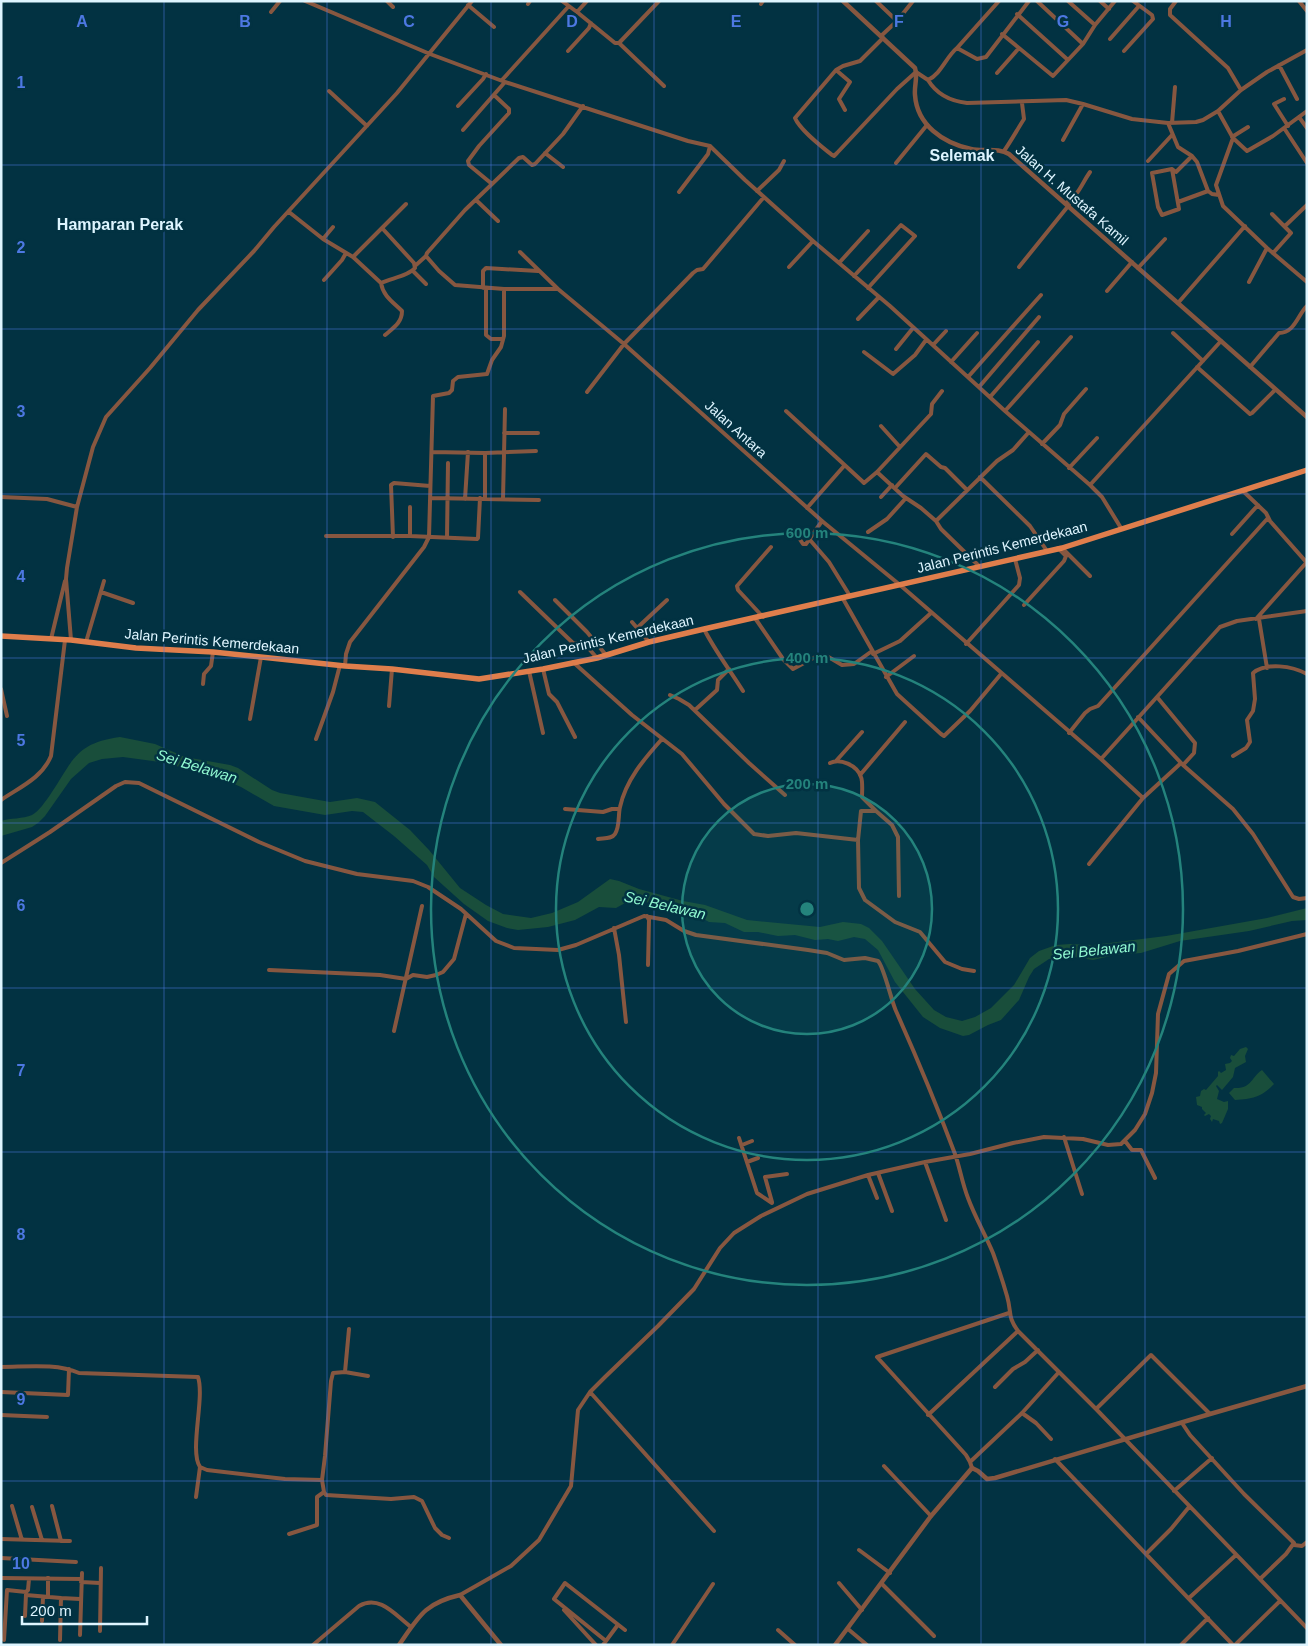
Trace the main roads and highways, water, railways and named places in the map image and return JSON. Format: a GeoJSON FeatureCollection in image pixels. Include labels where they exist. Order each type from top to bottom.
{"type":"FeatureCollection","features":[{"type":"Feature","properties":{"kind":"main road","name":"Jalan Perintis Kemerdekaan"},"geometry":{"type":"LineString","coordinates":[[1,636],[68,640],[136,648],[213,652],[479,679],[597,658],[649,642],[1060,548],[1307,470]]}},
{"type":"Feature","properties":{"kind":"water","name":"Sei Belawan"},"geometry":{"type":"Polygon","coordinates":[[[120,737],[155,744],[185,757],[230,765],[280,793],[330,802],[357,798],[375,802],[410,830],[460,888],[503,914],[531,918],[552,913],[578,902],[610,879],[639,889],[705,905],[747,920],[820,927],[843,922],[861,924],[869,928],[882,941],[915,989],[934,1010],[946,1017],[962,1021],[975,1017],[991,1008],[1014,985],[1030,958],[1039,951],[1056,945],[1093,945],[1166,936],[1267,918],[1307,908],[1307,920],[1180,941],[1141,953],[1115,955],[1093,960],[1068,956],[1049,959],[1034,969],[1019,1000],[1001,1020],[963,1036],[940,1028],[923,1017],[895,982],[878,950],[865,939],[854,937],[838,941],[828,939],[815,940],[795,935],[778,936],[758,932],[744,932],[725,923],[709,922],[695,914],[652,903],[634,901],[627,902],[616,908],[599,907],[575,920],[548,927],[518,930],[507,928],[488,921],[464,904],[434,877],[427,865],[363,812],[352,811],[325,815],[274,806],[241,787],[216,776],[160,762],[123,757],[102,759],[89,763],[71,779],[38,823],[32,827],[1,836],[1,821],[32,815],[37,811],[50,795],[70,763],[84,749],[105,740],[120,737]]]}},
{"type":"Feature","properties":{"kind":"water"},"geometry":{"type":"Polygon","coordinates":[[[1246,1047],[1248,1049],[1245,1056],[1246,1062],[1235,1068],[1233,1077],[1222,1090],[1216,1086],[1219,1091],[1217,1099],[1224,1102],[1228,1101],[1228,1109],[1222,1123],[1220,1124],[1219,1121],[1213,1119],[1212,1122],[1211,1116],[1209,1114],[1205,1116],[1206,1113],[1202,1107],[1197,1105],[1196,1097],[1200,1096],[1201,1091],[1206,1090],[1218,1076],[1219,1071],[1221,1073],[1226,1070],[1225,1064],[1232,1061],[1231,1055],[1234,1056],[1240,1049],[1246,1047]]]}},
{"type":"Feature","properties":{"kind":"water"},"geometry":{"type":"Polygon","coordinates":[[[1262,1070],[1274,1084],[1257,1096],[1235,1100],[1229,1093],[1234,1088],[1248,1085],[1262,1070]]]}},
{"type":"Feature","properties":{"kind":"waterway"},"geometry":{"type":"LineString","coordinates":[[1,4],[7,1]]}},
{"type":"Feature","properties":{"kind":"district","name":"Selemak"},"geometry":{"type":"Point","coordinates":[962,155]}},
{"type":"Feature","properties":{"kind":"district","name":"Hamparan Perak"},"geometry":{"type":"Point","coordinates":[120,224]}}]}
